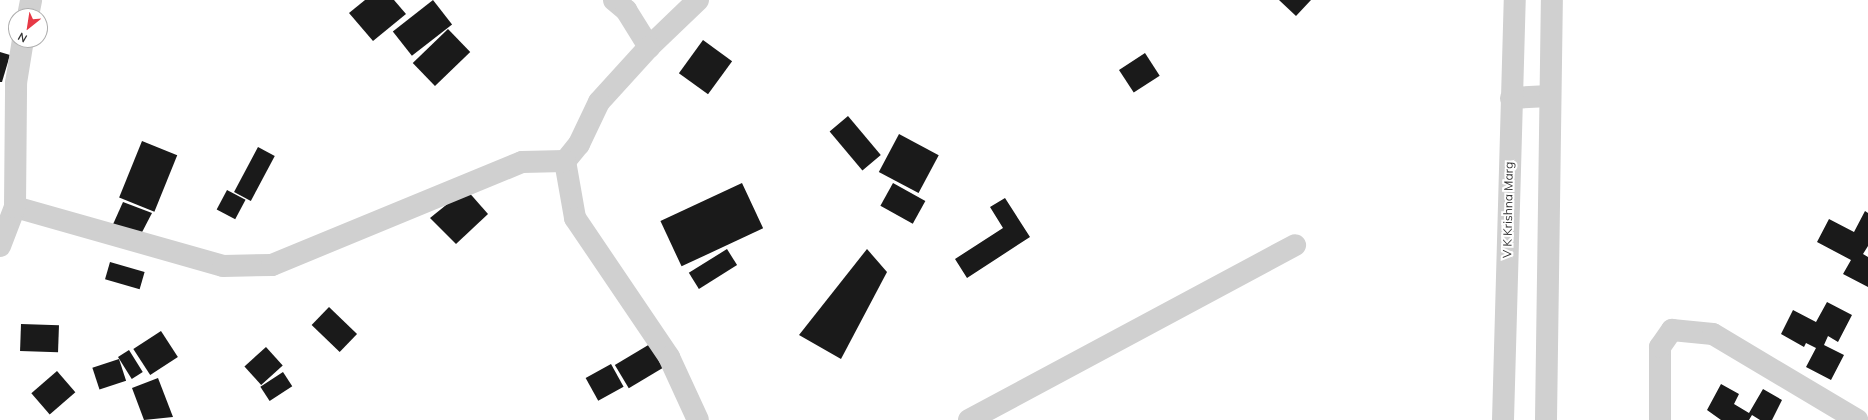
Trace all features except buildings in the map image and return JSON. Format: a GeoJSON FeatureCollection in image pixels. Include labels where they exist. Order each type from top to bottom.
{"type":"FeatureCollection","features":[{"type":"Feature","properties":{"kind":"street"},"geometry":{"type":"LineString","coordinates":[[614,0],[626,10],[649,47]]}},
{"type":"Feature","properties":{"kind":"street"},"geometry":{"type":"LineString","coordinates":[[15,207],[223,266],[272,265],[522,162],[565,161],[579,144],[599,102],[649,47],[698,0]]}},
{"type":"Feature","properties":{"kind":"street","name":"V K Krishna Marg"},"geometry":{"type":"LineString","coordinates":[[1503,420],[1510,98],[1515,0]]}},
{"type":"Feature","properties":{"kind":"street"},"geometry":{"type":"LineString","coordinates":[[1546,420],[1549,96],[1552,0]]}},
{"type":"Feature","properties":{"kind":"street"},"geometry":{"type":"LineString","coordinates":[[0,246],[15,207],[16,83],[22,48]]}},
{"type":"Feature","properties":{"kind":"street"},"geometry":{"type":"LineString","coordinates":[[1510,98],[1549,96]]}},
{"type":"Feature","properties":{"kind":"street"},"geometry":{"type":"LineString","coordinates":[[565,161],[575,218],[669,357],[698,420]]}},
{"type":"Feature","properties":{"kind":"street"},"geometry":{"type":"LineString","coordinates":[[969,420],[1295,245]]}},
{"type":"Feature","properties":{"kind":"street"},"geometry":{"type":"LineString","coordinates":[[1660,420],[1660,347],[1672,330],[1713,334],[1857,420]]}}]}
